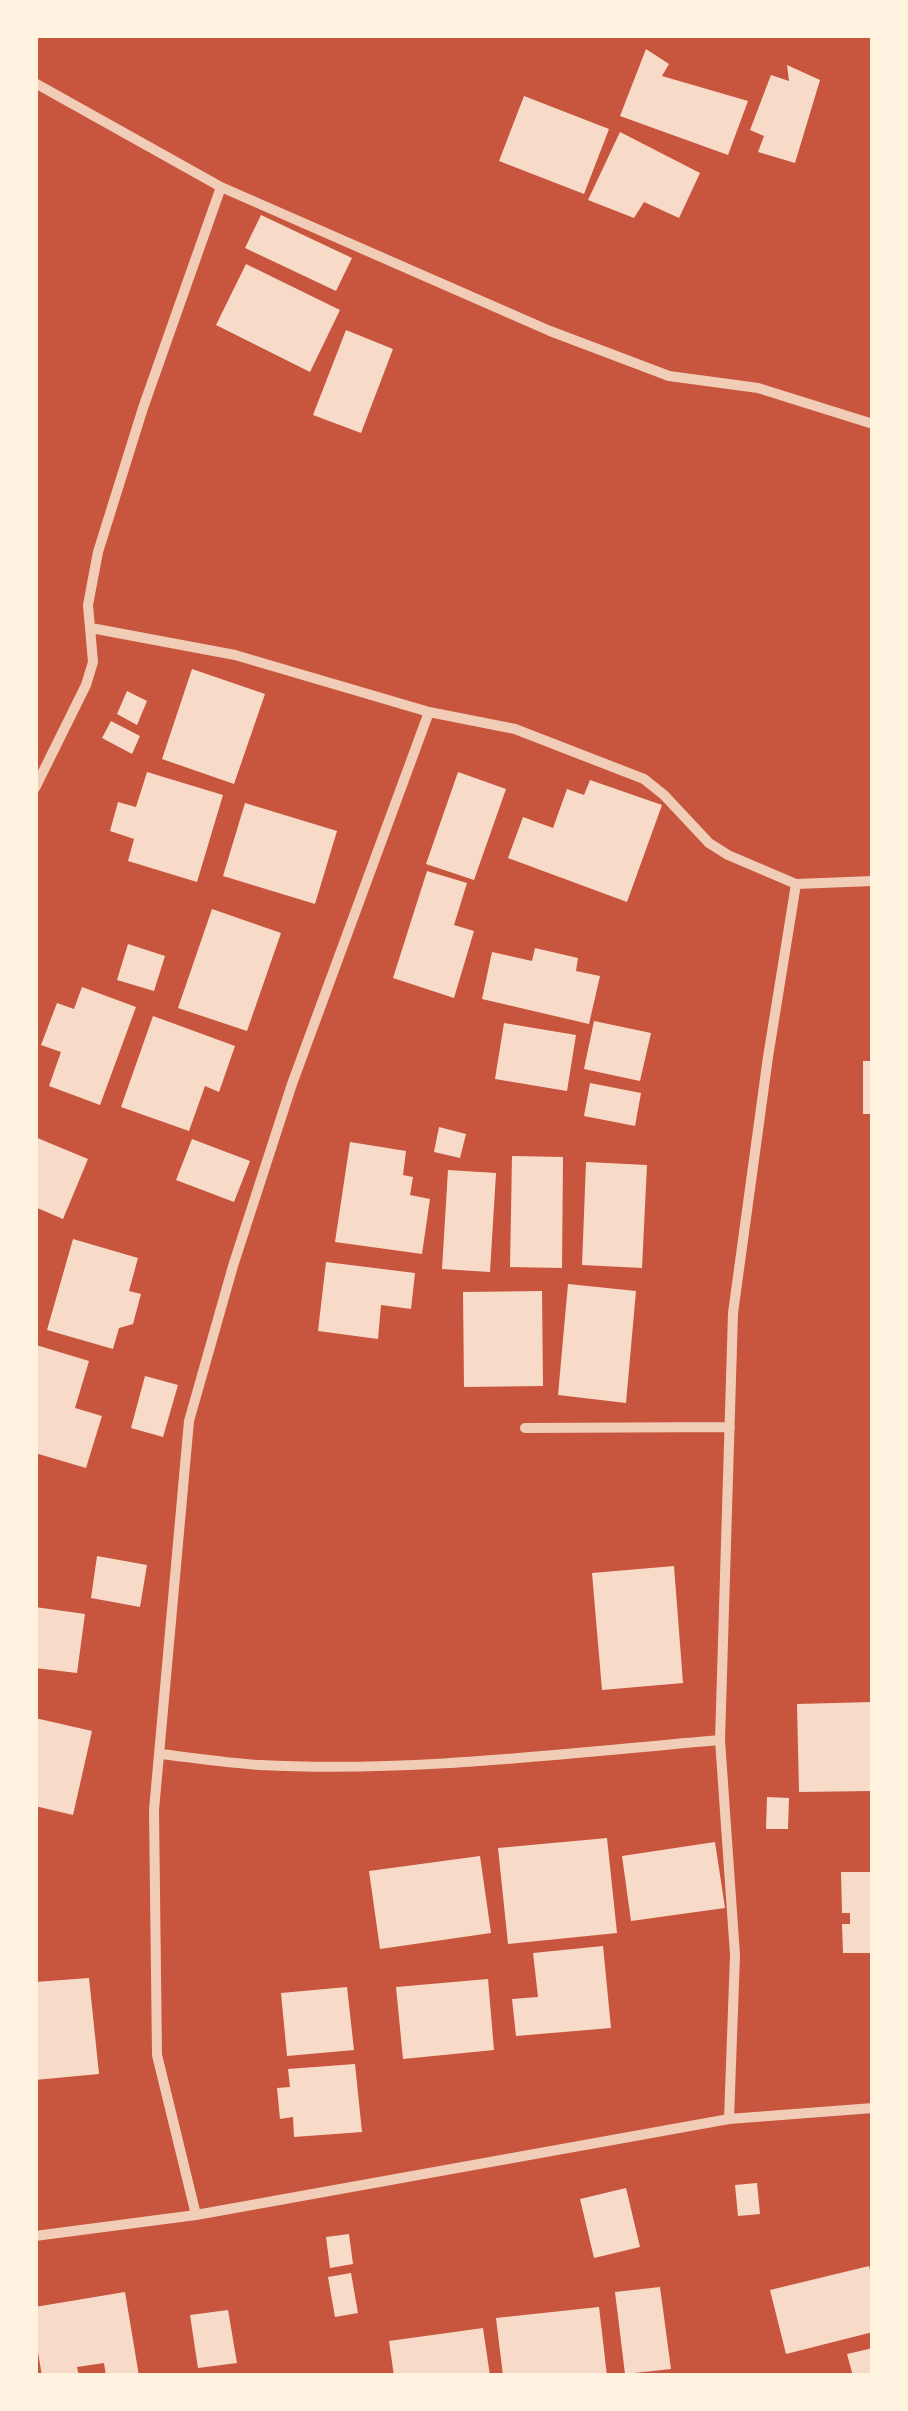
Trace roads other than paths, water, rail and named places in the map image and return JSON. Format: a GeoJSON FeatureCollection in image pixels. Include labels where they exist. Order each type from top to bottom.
{"type":"FeatureCollection","features":[{"type":"Feature","properties":{"kind":"street"},"geometry":{"type":"LineString","coordinates":[[35,83],[221,187],[550,331],[669,376],[758,388],[873,424]]}},
{"type":"Feature","properties":{"kind":"street"},"geometry":{"type":"LineString","coordinates":[[35,788],[86,685],[93,662],[90,584],[98,552],[143,408],[221,187]]}},
{"type":"Feature","properties":{"kind":"street"},"geometry":{"type":"LineString","coordinates":[[90,628],[236,654],[429,712],[515,730],[644,780],[664,795],[709,843],[796,884],[873,881]]}},
{"type":"Feature","properties":{"kind":"street"},"geometry":{"type":"LineString","coordinates":[[196,2216],[157,2054],[154,1810],[189,1420],[233,1266],[292,1084],[429,712]]}},
{"type":"Feature","properties":{"kind":"street"},"geometry":{"type":"LineString","coordinates":[[729,2119],[735,1955],[720,1740],[732,1313],[796,884]]}},
{"type":"Feature","properties":{"kind":"street"},"geometry":{"type":"LineString","coordinates":[[525,1428],[730,1427]]}},
{"type":"Feature","properties":{"kind":"street"},"geometry":{"type":"LineString","coordinates":[[161,1754],[260,1765],[362,1766],[470,1762],[720,1740]]}},
{"type":"Feature","properties":{"kind":"street"},"geometry":{"type":"LineString","coordinates":[[35,2236],[196,2216],[729,2119],[873,2108]]}}]}
